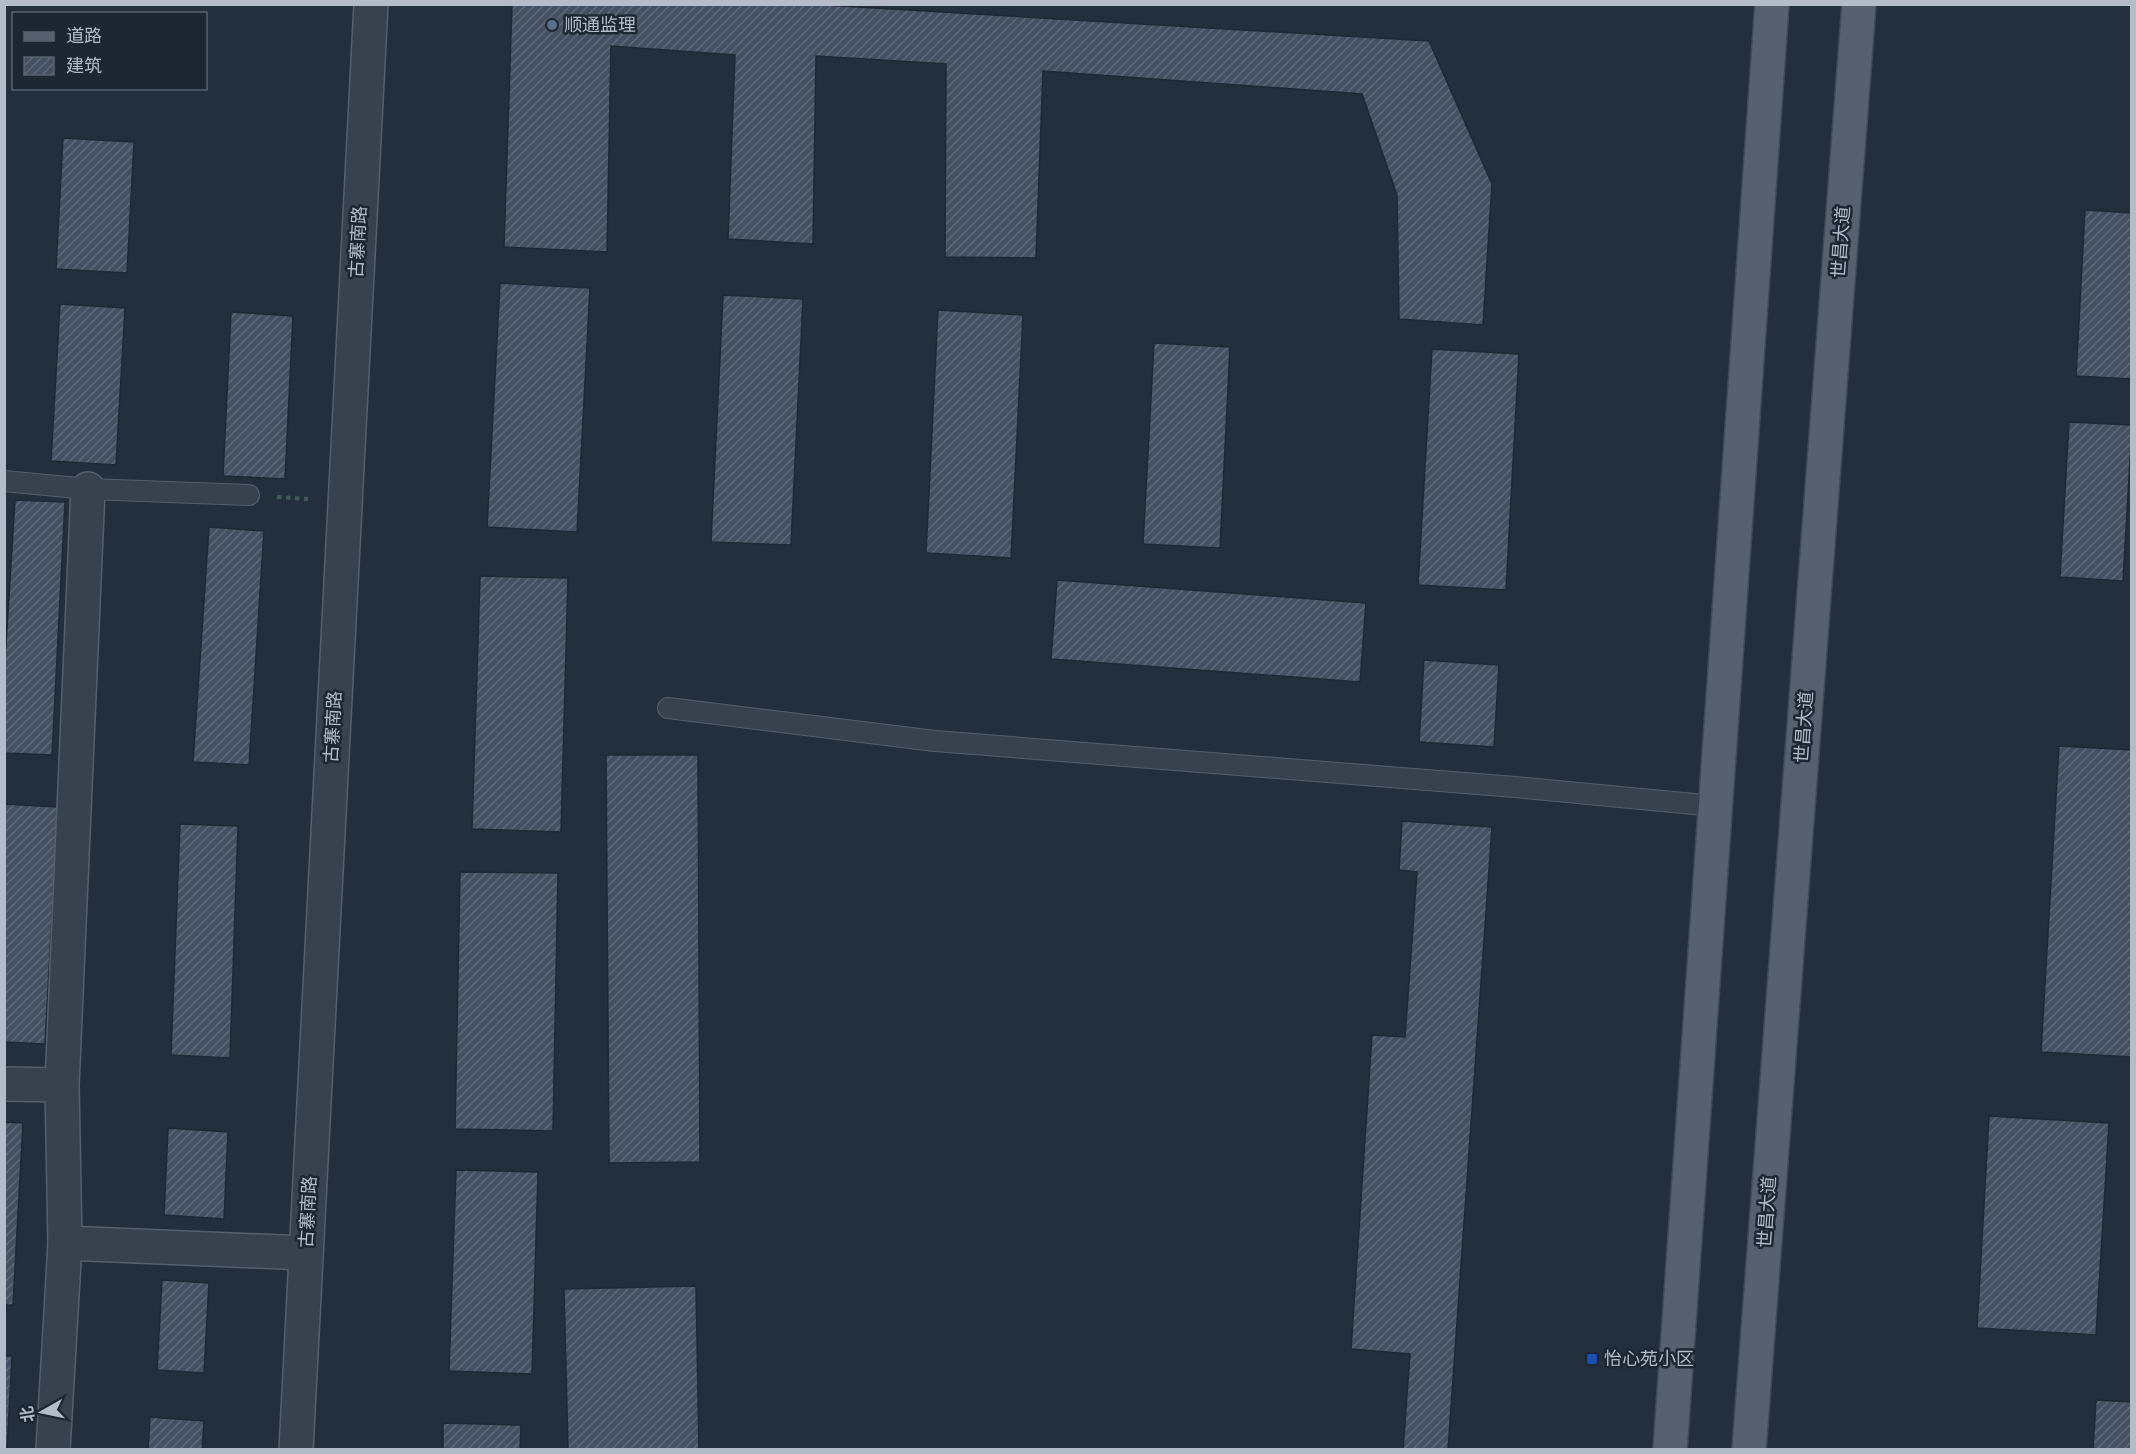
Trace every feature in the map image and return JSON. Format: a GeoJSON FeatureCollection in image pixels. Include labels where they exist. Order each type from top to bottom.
{"type":"FeatureCollection","features":[{"type":"Feature","properties":{"kind":"main road"},"geometry":{"type":"LineString","coordinates":[[1670,1449],[1772,4]]}},
{"type":"Feature","properties":{"kind":"main road","name":"世昌大道"},"geometry":{"type":"LineString","coordinates":[[1749,1449],[1859,4]]}},
{"type":"Feature","properties":{"kind":"street","name":"古寨南路"},"geometry":{"type":"LineString","coordinates":[[296,1449],[371,4]]}},
{"type":"Feature","properties":{"kind":"street"},"geometry":{"type":"LineString","coordinates":[[53,1449],[65,1244],[62,1085],[88,489]]}},
{"type":"Feature","properties":{"kind":"street"},"geometry":{"type":"LineString","coordinates":[[4,1084],[62,1085]]}},
{"type":"Feature","properties":{"kind":"street"},"geometry":{"type":"LineString","coordinates":[[65,1244],[306,1253]]}},
{"type":"Feature","properties":{"kind":"lane"},"geometry":{"type":"LineString","coordinates":[[4,481],[88,489],[249,495]]}},
{"type":"Feature","properties":{"kind":"lane"},"geometry":{"type":"LineString","coordinates":[[668,708],[934,741],[1515,787],[1715,806]]}},
{"type":"Feature","properties":{"kind":"path"},"geometry":{"type":"LineString","coordinates":[[249,495],[345,502]]}},
{"type":"Feature","properties":{"kind":"building"},"geometry":{"type":"Polygon","coordinates":[[[512,4],[807,4],[1429,41],[1492,184],[1483,325],[1399,319],[1397,195],[1362,94],[1043,71],[1036,258],[945,257],[946,64],[816,56],[813,244],[728,239],[735,55],[611,46],[607,252],[504,247],[512,4]]]}},
{"type":"Feature","properties":{"kind":"building"},"geometry":{"type":"Polygon","coordinates":[[[63,138],[134,142],[127,273],[56,269],[63,138]]]}},
{"type":"Feature","properties":{"kind":"building"},"geometry":{"type":"Polygon","coordinates":[[[2085,210],[2132,213],[2132,379],[2076,376],[2085,210]]]}},
{"type":"Feature","properties":{"kind":"building"},"geometry":{"type":"Polygon","coordinates":[[[500,283],[590,288],[577,532],[487,527],[500,283]]]}},
{"type":"Feature","properties":{"kind":"building"},"geometry":{"type":"Polygon","coordinates":[[[723,295],[803,299],[791,545],[711,542],[723,295]]]}},
{"type":"Feature","properties":{"kind":"building"},"geometry":{"type":"Polygon","coordinates":[[[60,304],[125,308],[116,465],[51,461],[60,304]]]}},
{"type":"Feature","properties":{"kind":"building"},"geometry":{"type":"Polygon","coordinates":[[[938,310],[1023,315],[1011,558],[926,553],[938,310]]]}},
{"type":"Feature","properties":{"kind":"building"},"geometry":{"type":"Polygon","coordinates":[[[231,312],[293,316],[285,479],[223,476],[231,312]]]}},
{"type":"Feature","properties":{"kind":"building"},"geometry":{"type":"Polygon","coordinates":[[[1154,343],[1230,347],[1220,548],[1143,544],[1154,343]]]}},
{"type":"Feature","properties":{"kind":"building"},"geometry":{"type":"Polygon","coordinates":[[[1432,349],[1519,354],[1506,590],[1418,585],[1432,349]]]}},
{"type":"Feature","properties":{"kind":"building"},"geometry":{"type":"Polygon","coordinates":[[[2069,422],[2132,425],[2123,581],[2060,577],[2069,422]]]}},
{"type":"Feature","properties":{"kind":"building"},"geometry":{"type":"Polygon","coordinates":[[[15,500],[65,502],[52,755],[4,753],[4,677],[15,500]]]}},
{"type":"Feature","properties":{"kind":"building"},"geometry":{"type":"Polygon","coordinates":[[[209,527],[264,531],[249,765],[193,762],[209,527]]]}},
{"type":"Feature","properties":{"kind":"building"},"geometry":{"type":"Polygon","coordinates":[[[480,576],[568,578],[561,832],[472,829],[480,576]]]}},
{"type":"Feature","properties":{"kind":"building"},"geometry":{"type":"Polygon","coordinates":[[[1057,580],[1366,603],[1360,682],[1051,659],[1057,580]]]}},
{"type":"Feature","properties":{"kind":"building"},"geometry":{"type":"Polygon","coordinates":[[[1424,660],[1499,665],[1494,747],[1419,742],[1424,660]]]}},
{"type":"Feature","properties":{"kind":"building"},"geometry":{"type":"Polygon","coordinates":[[[2059,746],[2132,750],[2132,1057],[2041,1052],[2059,746]]]}},
{"type":"Feature","properties":{"kind":"building"},"geometry":{"type":"Polygon","coordinates":[[[606,755],[698,755],[700,1162],[609,1163],[606,755]]]}},
{"type":"Feature","properties":{"kind":"building"},"geometry":{"type":"Polygon","coordinates":[[[4,804],[58,807],[45,1044],[4,1042],[4,804]]]}},
{"type":"Feature","properties":{"kind":"building"},"geometry":{"type":"Polygon","coordinates":[[[1402,821],[1492,827],[1448,1450],[1403,1450],[1410,1354],[1351,1349],[1372,1035],[1405,1037],[1417,872],[1399,870],[1402,821]]]}},
{"type":"Feature","properties":{"kind":"building"},"geometry":{"type":"Polygon","coordinates":[[[180,824],[238,826],[230,1058],[171,1055],[180,824]]]}},
{"type":"Feature","properties":{"kind":"building"},"geometry":{"type":"Polygon","coordinates":[[[460,872],[558,873],[553,1131],[455,1129],[460,872]]]}},
{"type":"Feature","properties":{"kind":"building"},"geometry":{"type":"Polygon","coordinates":[[[1989,1116],[2109,1123],[2096,1335],[1977,1328],[1989,1116]]]}},
{"type":"Feature","properties":{"kind":"building"},"geometry":{"type":"Polygon","coordinates":[[[4,1122],[23,1123],[13,1305],[4,1305],[4,1122]]]}},
{"type":"Feature","properties":{"kind":"building"},"geometry":{"type":"Polygon","coordinates":[[[168,1128],[228,1132],[224,1219],[164,1215],[168,1128]]]}},
{"type":"Feature","properties":{"kind":"building"},"geometry":{"type":"Polygon","coordinates":[[[456,1170],[538,1172],[532,1374],[449,1371],[456,1170]]]}},
{"type":"Feature","properties":{"kind":"building"},"geometry":{"type":"Polygon","coordinates":[[[162,1280],[209,1283],[204,1373],[157,1370],[162,1280]]]}},
{"type":"Feature","properties":{"kind":"building"},"geometry":{"type":"Polygon","coordinates":[[[696,1286],[699,1450],[568,1450],[564,1289],[696,1286]]]}},
{"type":"Feature","properties":{"kind":"building"},"geometry":{"type":"Polygon","coordinates":[[[4,1356],[12,1356],[7,1450],[4,1450],[4,1356]]]}},
{"type":"Feature","properties":{"kind":"building"},"geometry":{"type":"Polygon","coordinates":[[[2096,1400],[2132,1402],[2132,1450],[2093,1450],[2096,1400]]]}},
{"type":"Feature","properties":{"kind":"building"},"geometry":{"type":"Polygon","coordinates":[[[150,1417],[204,1421],[202,1450],[148,1450],[150,1417]]]}},
{"type":"Feature","properties":{"kind":"building"},"geometry":{"type":"Polygon","coordinates":[[[443,1423],[521,1425],[520,1450],[443,1450],[443,1423]]]}},
{"type":"Feature","properties":{"kind":"place","name":"顺通监理"},"geometry":{"type":"Point","coordinates":[552,25]}},
{"type":"Feature","properties":{"kind":"place","name":"怡心苑小区"},"geometry":{"type":"Point","coordinates":[1592,1359]}}]}
